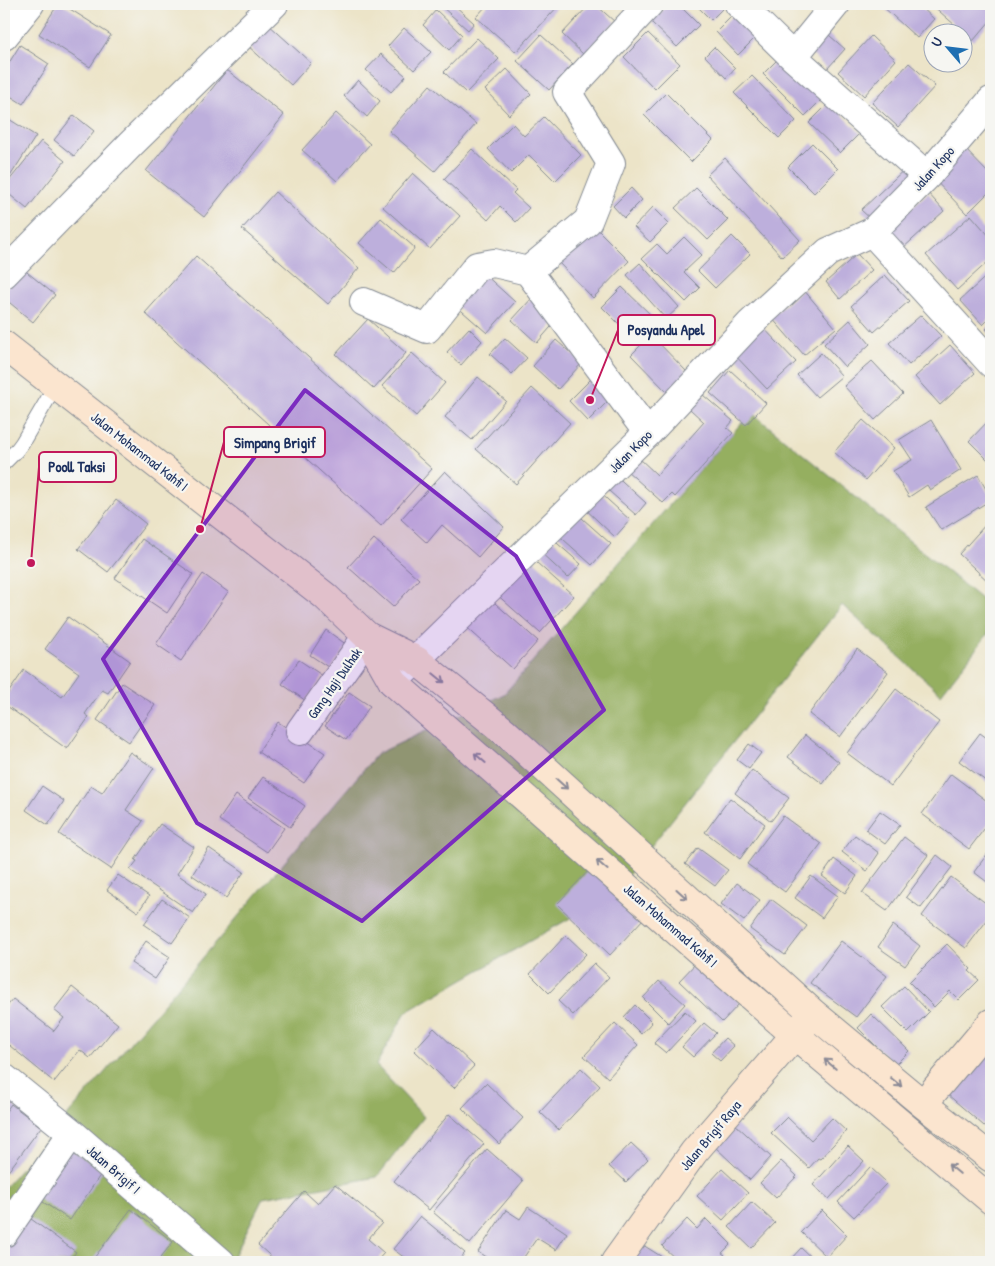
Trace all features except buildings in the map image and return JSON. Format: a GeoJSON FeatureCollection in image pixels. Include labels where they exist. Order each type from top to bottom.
{"type":"FeatureCollection","features":[{"type":"Feature","properties":{"kind":"main road","name":"Jalan Mohammad Kahfi I"},"geometry":{"type":"LineString","coordinates":[[4,345],[325,596],[367,636],[393,682],[796,1035],[991,1200]]}},
{"type":"Feature","properties":{"kind":"main road","name":"Jalan Mohammad Kahfi I"},"geometry":{"type":"LineString","coordinates":[[367,636],[416,660],[505,732],[813,1013],[991,1158]]}},
{"type":"Feature","properties":{"kind":"main road","name":"Jalan Brigif Raya"},"geometry":{"type":"LineString","coordinates":[[615,1262],[694,1152],[813,1013]]}},
{"type":"Feature","properties":{"kind":"main road"},"geometry":{"type":"LineString","coordinates":[[923,1104],[991,1023]]}},
{"type":"Feature","properties":{"kind":"street"},"geometry":{"type":"LineString","coordinates":[[4,36],[30,4]]}},
{"type":"Feature","properties":{"kind":"street"},"geometry":{"type":"LineString","coordinates":[[4,274],[124,151],[274,4]]}},
{"type":"Feature","properties":{"kind":"street"},"geometry":{"type":"LineString","coordinates":[[528,271],[588,221],[611,163],[567,92],[649,4]]}},
{"type":"Feature","properties":{"kind":"street"},"geometry":{"type":"LineString","coordinates":[[739,4],[793,57],[927,176]]}},
{"type":"Feature","properties":{"kind":"street"},"geometry":{"type":"LineString","coordinates":[[793,57],[836,4]]}},
{"type":"Feature","properties":{"kind":"street","name":"Jalan Kopo"},"geometry":{"type":"LineString","coordinates":[[393,682],[648,433],[750,324],[828,252],[872,232],[987,115]]}},
{"type":"Feature","properties":{"kind":"street"},"geometry":{"type":"LineString","coordinates":[[872,232],[991,363]]}},
{"type":"Feature","properties":{"kind":"street"},"geometry":{"type":"LineString","coordinates":[[364,302],[427,328],[477,266],[494,263],[528,271],[648,433]]}},
{"type":"Feature","properties":{"kind":"street","name":"Gang Haji Dulhak"},"geometry":{"type":"LineString","coordinates":[[300,731],[367,636]]}},
{"type":"Feature","properties":{"kind":"street","name":"Jalan Brigif I"},"geometry":{"type":"LineString","coordinates":[[4,1078],[221,1262]]}},
{"type":"Feature","properties":{"kind":"street"},"geometry":{"type":"LineString","coordinates":[[4,1233],[72,1134]]}},
{"type":"Feature","properties":{"kind":"lane"},"geometry":{"type":"LineString","coordinates":[[4,463],[16,452],[56,385]]}},
{"type":"Feature","properties":{"kind":"highlighted area"},"geometry":{"type":"Polygon","coordinates":[[[305,390],[516,556],[604,710],[362,921],[197,823],[103,659],[305,390]]]}},
{"type":"Feature","properties":{"kind":"green space"},"geometry":{"type":"Polygon","coordinates":[[[751,412],[991,607],[991,630],[941,694],[842,605],[614,893],[406,1012],[376,1065],[424,1117],[377,1177],[263,1198],[231,1262],[4,1262],[4,1188],[377,754],[504,694],[751,412]]]}},
{"type":"Feature","properties":{"kind":"place","name":"Posyandu Apel"},"geometry":{"type":"Point","coordinates":[590,400]}},
{"type":"Feature","properties":{"kind":"place","name":"Simpang Brigif"},"geometry":{"type":"Point","coordinates":[200,529]}},
{"type":"Feature","properties":{"kind":"place","name":"Pooll Taksi"},"geometry":{"type":"Point","coordinates":[31,563]}}]}
